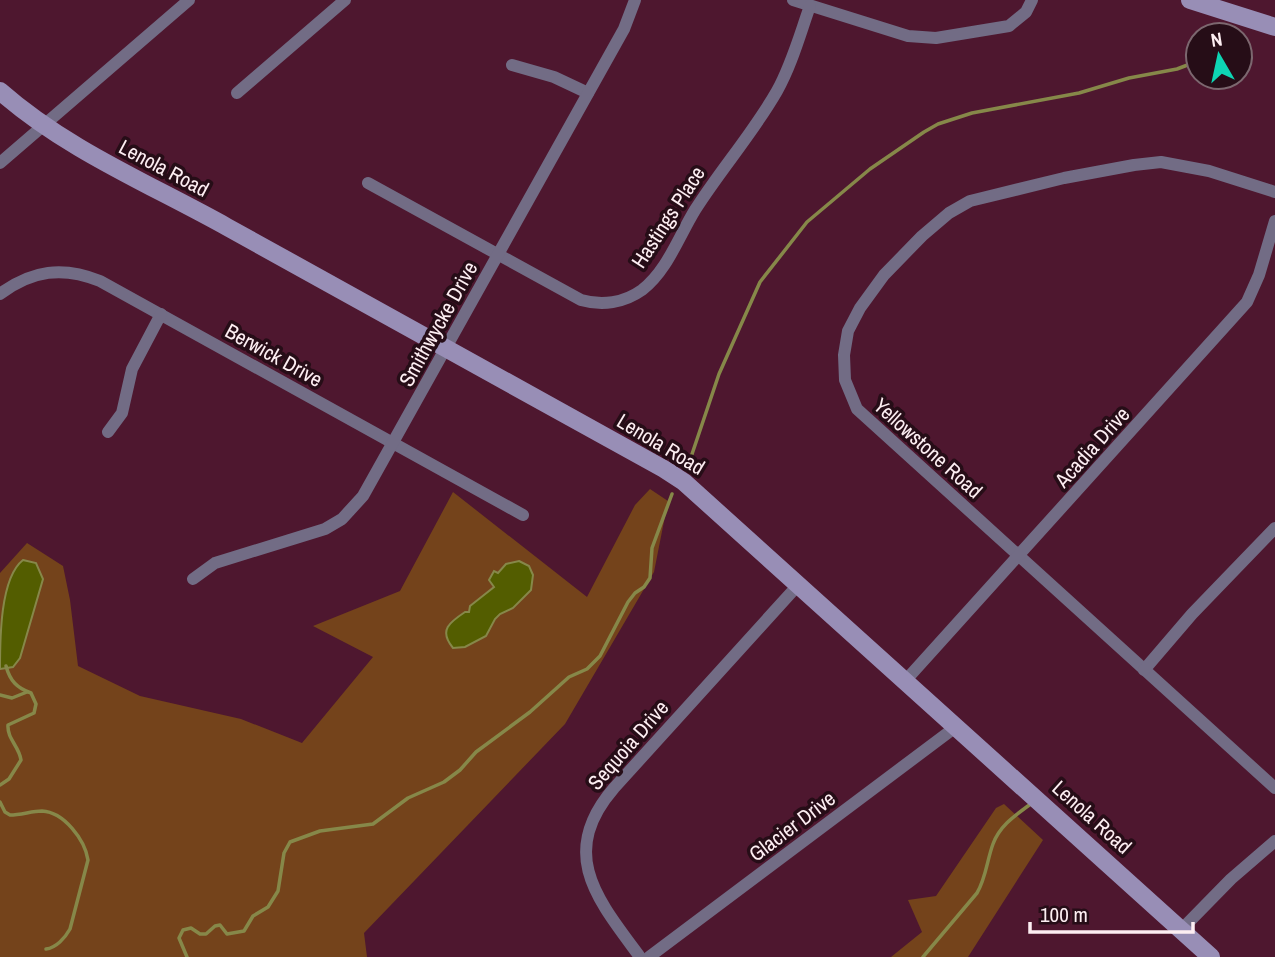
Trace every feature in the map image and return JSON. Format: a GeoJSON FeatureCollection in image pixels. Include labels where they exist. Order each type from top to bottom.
{"type":"FeatureCollection","features":[{"type":"Feature","properties":{"kind":"main road"},"geometry":{"type":"LineString","coordinates":[[1190,0],[1275,27]]}},
{"type":"Feature","properties":{"kind":"main road","name":"Lenola Road"},"geometry":{"type":"LineString","coordinates":[[0,91],[43,127],[673,474],[799,584],[1212,957]]}},
{"type":"Feature","properties":{"kind":"street"},"geometry":{"type":"LineString","coordinates":[[0,163],[189,0]]}},
{"type":"Feature","properties":{"kind":"street"},"geometry":{"type":"LineString","coordinates":[[237,93],[345,0]]}},
{"type":"Feature","properties":{"kind":"street","name":"Smithwycke Drive"},"geometry":{"type":"LineString","coordinates":[[193,579],[215,563],[316,533],[342,519],[363,496],[624,29],[635,0]]}},
{"type":"Feature","properties":{"kind":"street"},"geometry":{"type":"LineString","coordinates":[[793,0],[908,36],[936,38],[1009,26],[1026,12],[1032,0]]}},
{"type":"Feature","properties":{"kind":"street","name":"Hastings Place"},"geometry":{"type":"LineString","coordinates":[[368,183],[592,303],[622,300],[641,290],[657,275],[712,183],[777,90],[810,6]]}},
{"type":"Feature","properties":{"kind":"street"},"geometry":{"type":"LineString","coordinates":[[512,65],[554,78],[588,93]]}},
{"type":"Feature","properties":{"kind":"street","name":"Yellowstone Road"},"geometry":{"type":"LineString","coordinates":[[1275,192],[1209,171],[1161,162],[1134,164],[1064,178],[970,201],[949,213],[922,236],[884,275],[860,308],[848,331],[844,355],[845,380],[857,409],[1275,788]]}},
{"type":"Feature","properties":{"kind":"street","name":"Acadia Drive"},"geometry":{"type":"LineString","coordinates":[[906,680],[1247,302],[1259,275],[1275,221]]}},
{"type":"Feature","properties":{"kind":"street","name":"Berwick Drive"},"geometry":{"type":"LineString","coordinates":[[0,293],[31,275],[58,270],[100,281],[523,515]]}},
{"type":"Feature","properties":{"kind":"street"},"geometry":{"type":"LineString","coordinates":[[108,432],[122,413],[132,369],[162,314]]}},
{"type":"Feature","properties":{"kind":"street"},"geometry":{"type":"LineString","coordinates":[[1144,670],[1192,614],[1275,528]]}},
{"type":"Feature","properties":{"kind":"street","name":"Sequoia Drive"},"geometry":{"type":"LineString","coordinates":[[640,957],[607,914],[591,884],[586,855],[593,820],[608,795],[799,584]]}},
{"type":"Feature","properties":{"kind":"street","name":"Glacier Drive"},"geometry":{"type":"LineString","coordinates":[[649,957],[957,726]]}},
{"type":"Feature","properties":{"kind":"street"},"geometry":{"type":"LineString","coordinates":[[1182,929],[1231,879],[1275,841]]}},
{"type":"Feature","properties":{"kind":"shaded area"},"geometry":{"type":"Polygon","coordinates":[[[650,489],[668,501],[654,572],[565,724],[364,933],[367,957],[0,957],[0,573],[27,543],[63,566],[78,666],[140,696],[241,719],[302,743],[373,657],[313,626],[400,591],[453,492],[587,597],[635,505],[650,489]]]}},
{"type":"Feature","properties":{"kind":"shaded area"},"geometry":{"type":"Polygon","coordinates":[[[23,560],[36,563],[43,579],[20,658],[13,667],[0,669],[1,626],[6,594],[15,569],[23,560]]]}},
{"type":"Feature","properties":{"kind":"shaded area"},"geometry":{"type":"Polygon","coordinates":[[[519,561],[529,566],[533,575],[531,590],[513,608],[495,619],[486,636],[465,647],[453,648],[446,636],[451,623],[469,612],[470,606],[494,587],[489,580],[494,571],[498,573],[506,564],[519,561]]]}},
{"type":"Feature","properties":{"kind":"shaded area"},"geometry":{"type":"Polygon","coordinates":[[[1004,804],[1043,840],[968,957],[891,957],[922,932],[908,900],[936,896],[996,808],[1004,804]]]}},
{"type":"Feature","properties":{"kind":"waterway"},"geometry":{"type":"LineString","coordinates":[[689,463],[719,374],[760,282],[807,222],[870,169],[938,124],[972,113],[1079,93],[1129,78],[1184,66]]}},
{"type":"Feature","properties":{"kind":"waterway"},"geometry":{"type":"LineString","coordinates":[[187,957],[179,938],[183,930],[191,928],[200,934],[206,934],[220,925],[227,934],[244,931],[253,916],[268,907],[278,891],[284,853],[290,842],[320,831],[373,824],[408,798],[444,782],[460,770],[476,752],[530,712],[569,677],[587,669],[600,656],[628,602],[650,578],[652,548],[672,494]]}},
{"type":"Feature","properties":{"kind":"waterway"},"geometry":{"type":"LineString","coordinates":[[0,785],[9,779],[21,760],[9,734],[8,725],[34,713],[36,704],[31,693],[12,680],[6,666]]}},
{"type":"Feature","properties":{"kind":"waterway"},"geometry":{"type":"LineString","coordinates":[[0,695],[12,698],[27,692]]}},
{"type":"Feature","properties":{"kind":"waterway"},"geometry":{"type":"LineString","coordinates":[[0,802],[5,812],[10,815],[42,811],[58,816],[72,828],[86,852],[88,860],[70,929],[60,942],[46,949]]}},
{"type":"Feature","properties":{"kind":"waterway"},"geometry":{"type":"LineString","coordinates":[[923,957],[977,893],[1000,831],[1032,803]]}}]}
